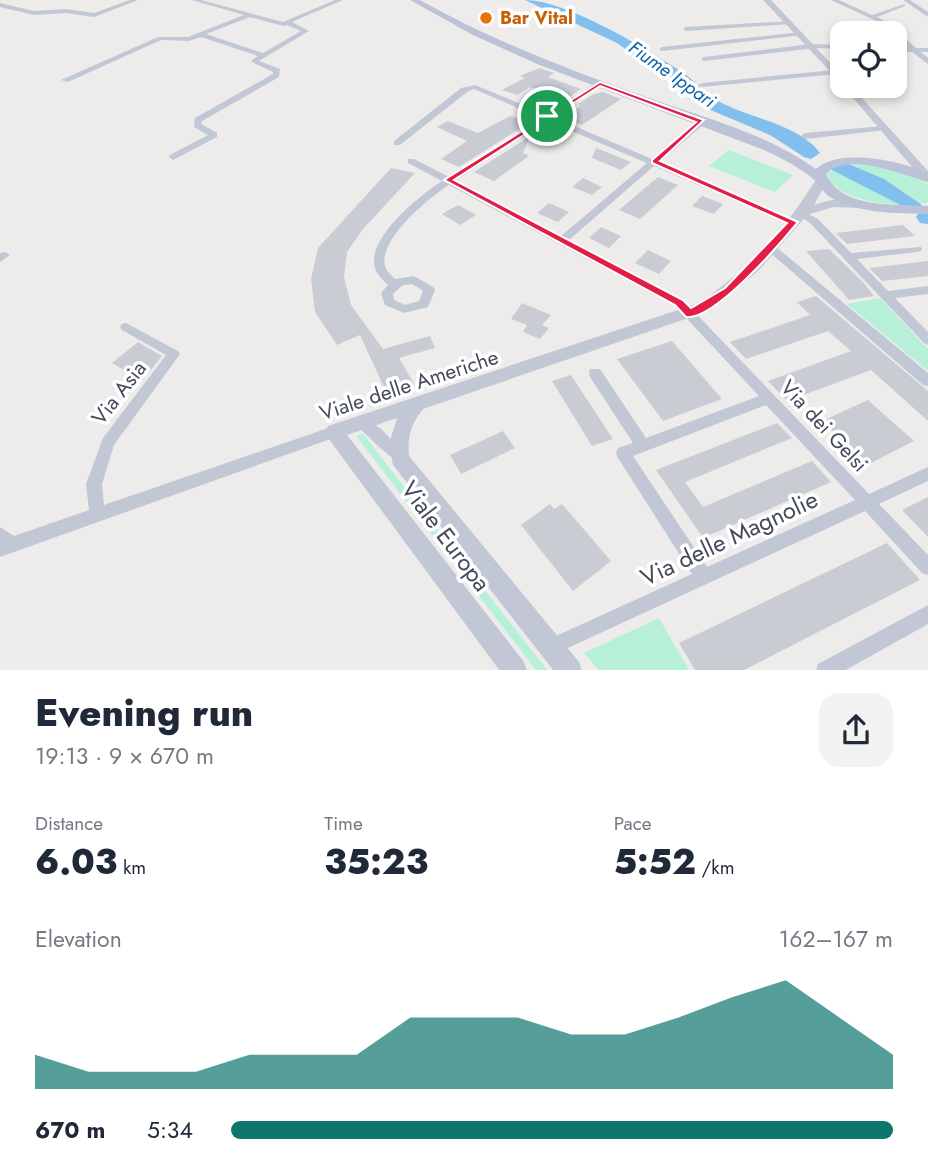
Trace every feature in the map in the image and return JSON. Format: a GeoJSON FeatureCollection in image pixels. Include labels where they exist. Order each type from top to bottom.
{"type":"FeatureCollection","features":[{"type":"Feature","properties":{"kind":"main road"},"geometry":{"type":"LineString","coordinates":[[414,0],[480,38],[701,122],[807,167],[835,193],[860,204],[928,210]]}},
{"type":"Feature","properties":{"kind":"main road"},"geometry":{"type":"LineString","coordinates":[[754,143],[811,157],[863,162]]}},
{"type":"Feature","properties":{"kind":"main road"},"geometry":{"type":"LineString","coordinates":[[820,179],[827,165],[904,157],[927,174]]}},
{"type":"Feature","properties":{"kind":"street"},"geometry":{"type":"LineString","coordinates":[[0,5],[34,13],[66,10],[93,15],[135,0]]}},
{"type":"Feature","properties":{"kind":"street"},"geometry":{"type":"LineString","coordinates":[[173,157],[214,135],[197,125],[198,120],[276,75],[278,71],[256,62],[261,55],[306,31],[288,23],[195,0]]}},
{"type":"Feature","properties":{"kind":"street"},"geometry":{"type":"LineString","coordinates":[[288,23],[340,0]]}},
{"type":"Feature","properties":{"kind":"street"},"geometry":{"type":"LineString","coordinates":[[767,0],[830,68]]}},
{"type":"Feature","properties":{"kind":"street"},"geometry":{"type":"LineString","coordinates":[[834,0],[883,22],[928,62]]}},
{"type":"Feature","properties":{"kind":"street"},"geometry":{"type":"LineString","coordinates":[[871,17],[904,2],[928,15]]}},
{"type":"Feature","properties":{"kind":"street"},"geometry":{"type":"LineString","coordinates":[[65,80],[160,37],[184,40],[250,15]]}},
{"type":"Feature","properties":{"kind":"street"},"geometry":{"type":"LineString","coordinates":[[686,29],[790,22]]}},
{"type":"Feature","properties":{"kind":"street"},"geometry":{"type":"LineString","coordinates":[[662,49],[801,34]]}},
{"type":"Feature","properties":{"kind":"street"},"geometry":{"type":"LineString","coordinates":[[202,35],[261,55]]}},
{"type":"Feature","properties":{"kind":"street"},"geometry":{"type":"LineString","coordinates":[[704,59],[830,47]]}},
{"type":"Feature","properties":{"kind":"street"},"geometry":{"type":"LineString","coordinates":[[907,50],[928,50]]}},
{"type":"Feature","properties":{"kind":"street"},"geometry":{"type":"LineString","coordinates":[[702,85],[830,72]]}},
{"type":"Feature","properties":{"kind":"street"},"geometry":{"type":"LineString","coordinates":[[394,284],[381,272],[378,260],[384,246],[426,195],[600,84]]}},
{"type":"Feature","properties":{"kind":"street"},"geometry":{"type":"LineString","coordinates":[[397,144],[468,88],[475,87],[797,218],[814,221],[928,340]]}},
{"type":"Feature","properties":{"kind":"street"},"geometry":{"type":"LineString","coordinates":[[857,98],[904,157]]}},
{"type":"Feature","properties":{"kind":"street"},"geometry":{"type":"LineString","coordinates":[[562,241],[701,122]]}},
{"type":"Feature","properties":{"kind":"street"},"geometry":{"type":"LineString","coordinates":[[805,136],[883,128]]}},
{"type":"Feature","properties":{"kind":"street","name":"Via dei Gelsi"},"geometry":{"type":"LineString","coordinates":[[411,161],[679,303],[928,567]]}},
{"type":"Feature","properties":{"kind":"street","name":"Viale delle Americhe"},"geometry":{"type":"LineString","coordinates":[[4,543],[690,314],[729,291],[771,248],[797,218],[820,179]]}},
{"type":"Feature","properties":{"kind":"street"},"geometry":{"type":"LineString","coordinates":[[797,218],[832,203],[860,204]]}},
{"type":"Feature","properties":{"kind":"street"},"geometry":{"type":"LineString","coordinates":[[771,248],[928,380]]}},
{"type":"Feature","properties":{"kind":"street"},"geometry":{"type":"LineString","coordinates":[[848,257],[916,249]]}},
{"type":"Feature","properties":{"kind":"street"},"geometry":{"type":"LineString","coordinates":[[885,295],[928,290]]}},
{"type":"Feature","properties":{"kind":"street","name":"Via Asia"},"geometry":{"type":"LineString","coordinates":[[97,513],[94,484],[108,442],[174,354],[126,327]]}},
{"type":"Feature","properties":{"kind":"street"},"geometry":{"type":"LineString","coordinates":[[595,373],[643,445]]}},
{"type":"Feature","properties":{"kind":"street"},"geometry":{"type":"LineString","coordinates":[[704,577],[623,453],[769,398]]}},
{"type":"Feature","properties":{"kind":"street"},"geometry":{"type":"LineString","coordinates":[[400,459],[399,436],[408,414],[416,405]]}},
{"type":"Feature","properties":{"kind":"street"},"geometry":{"type":"LineString","coordinates":[[362,423],[383,439],[400,459]]}},
{"type":"Feature","properties":{"kind":"street","name":"Viale Europa"},"geometry":{"type":"LineString","coordinates":[[334,432],[515,670]]}},
{"type":"Feature","properties":{"kind":"street","name":"Viale Europa"},"geometry":{"type":"LineString","coordinates":[[400,459],[570,670]]}},
{"type":"Feature","properties":{"kind":"street","name":"Via delle Magnolie"},"geometry":{"type":"LineString","coordinates":[[551,647],[928,474]]}},
{"type":"Feature","properties":{"kind":"street"},"geometry":{"type":"LineString","coordinates":[[825,670],[928,614]]}},
{"type":"Feature","properties":{"kind":"green space"},"geometry":{"type":"Polygon","coordinates":[[[729,150],[793,175],[775,192],[709,166],[729,150]]]}},
{"type":"Feature","properties":{"kind":"green space"},"geometry":{"type":"Polygon","coordinates":[[[843,165],[876,166],[910,173],[928,185],[928,202],[888,204],[855,197],[832,183],[827,173],[843,165]]]}},
{"type":"Feature","properties":{"kind":"green space"},"geometry":{"type":"Polygon","coordinates":[[[880,298],[928,349],[928,371],[847,304],[880,298]]]}},
{"type":"Feature","properties":{"kind":"green space"},"geometry":{"type":"Polygon","coordinates":[[[363,434],[547,670],[536,670],[356,436],[363,434]]]}},
{"type":"Feature","properties":{"kind":"green space"},"geometry":{"type":"Polygon","coordinates":[[[659,618],[689,670],[599,670],[584,653],[659,618]]]}},
{"type":"Feature","properties":{"kind":"building"},"geometry":{"type":"Polygon","coordinates":[[[540,68],[554,73],[548,77],[581,89],[565,100],[530,87],[517,95],[502,90],[525,78],[520,76],[540,68]]]}},
{"type":"Feature","properties":{"kind":"building"},"geometry":{"type":"Polygon","coordinates":[[[603,92],[621,99],[582,125],[563,118],[581,106],[578,104],[603,92]]]}},
{"type":"Feature","properties":{"kind":"building"},"geometry":{"type":"Polygon","coordinates":[[[510,116],[530,122],[459,167],[441,159],[467,141],[437,127],[448,121],[478,133],[510,116]]]}},
{"type":"Feature","properties":{"kind":"building"},"geometry":{"type":"Polygon","coordinates":[[[548,124],[567,132],[551,142],[532,134],[548,124]]]}},
{"type":"Feature","properties":{"kind":"building"},"geometry":{"type":"Polygon","coordinates":[[[530,136],[523,153],[529,156],[494,181],[474,172],[530,136]]]}},
{"type":"Feature","properties":{"kind":"building"},"geometry":{"type":"Polygon","coordinates":[[[596,148],[631,162],[621,170],[592,158],[596,148]]]}},
{"type":"Feature","properties":{"kind":"building"},"geometry":{"type":"Polygon","coordinates":[[[391,168],[415,173],[363,229],[347,252],[344,277],[351,305],[383,349],[430,336],[435,348],[399,358],[414,384],[387,394],[360,335],[337,345],[315,312],[311,279],[318,248],[391,168]]]}},
{"type":"Feature","properties":{"kind":"building"},"geometry":{"type":"Polygon","coordinates":[[[658,177],[678,185],[640,219],[619,210],[658,177]]]}},
{"type":"Feature","properties":{"kind":"building"},"geometry":{"type":"Polygon","coordinates":[[[583,178],[602,187],[592,195],[572,187],[583,178]]]}},
{"type":"Feature","properties":{"kind":"building"},"geometry":{"type":"Polygon","coordinates":[[[702,196],[723,204],[714,214],[692,206],[702,196]]]}},
{"type":"Feature","properties":{"kind":"building"},"geometry":{"type":"Polygon","coordinates":[[[549,203],[569,212],[558,222],[537,213],[549,203]]]}},
{"type":"Feature","properties":{"kind":"building"},"geometry":{"type":"Polygon","coordinates":[[[458,205],[476,215],[460,225],[442,214],[458,205]]]}},
{"type":"Feature","properties":{"kind":"building"},"geometry":{"type":"Polygon","coordinates":[[[903,225],[915,236],[847,244],[836,233],[903,225]]]}},
{"type":"Feature","properties":{"kind":"building"},"geometry":{"type":"Polygon","coordinates":[[[601,227],[621,236],[609,248],[589,238],[601,227]]]}},
{"type":"Feature","properties":{"kind":"building"},"geometry":{"type":"Polygon","coordinates":[[[829,249],[874,296],[849,300],[806,251],[829,249]]]}},
{"type":"Feature","properties":{"kind":"building"},"geometry":{"type":"Polygon","coordinates":[[[648,250],[671,261],[659,274],[635,263],[648,250]]]}},
{"type":"Feature","properties":{"kind":"building"},"geometry":{"type":"Polygon","coordinates":[[[928,261],[928,276],[882,281],[869,268],[928,261]]]}},
{"type":"Feature","properties":{"kind":"building"},"geometry":{"type":"Polygon","coordinates":[[[816,296],[928,391],[928,421],[871,370],[787,401],[768,381],[851,351],[828,331],[746,359],[730,342],[810,315],[797,302],[816,296]]]}},
{"type":"Feature","properties":{"kind":"building"},"geometry":{"type":"Polygon","coordinates":[[[522,303],[551,315],[542,325],[549,328],[540,339],[523,332],[527,325],[511,319],[522,303]]]}},
{"type":"Feature","properties":{"kind":"building"},"geometry":{"type":"Polygon","coordinates":[[[672,341],[722,399],[663,421],[617,359],[672,341]]]}},
{"type":"Feature","properties":{"kind":"building"},"geometry":{"type":"Polygon","coordinates":[[[138,342],[162,356],[142,381],[112,363],[138,342]]]}},
{"type":"Feature","properties":{"kind":"building"},"geometry":{"type":"Polygon","coordinates":[[[571,375],[613,439],[592,446],[552,381],[571,375]]]}},
{"type":"Feature","properties":{"kind":"building"},"geometry":{"type":"Polygon","coordinates":[[[868,400],[914,441],[867,465],[822,421],[868,400]]]}},
{"type":"Feature","properties":{"kind":"building"},"geometry":{"type":"Polygon","coordinates":[[[777,423],[792,438],[685,482],[703,507],[812,461],[831,482],[703,538],[656,470],[777,423]]]}},
{"type":"Feature","properties":{"kind":"building"},"geometry":{"type":"Polygon","coordinates":[[[503,431],[515,448],[461,474],[450,455],[503,431]]]}},
{"type":"Feature","properties":{"kind":"building"},"geometry":{"type":"Polygon","coordinates":[[[928,497],[928,537],[902,510],[928,497]]]}},
{"type":"Feature","properties":{"kind":"building"},"geometry":{"type":"Polygon","coordinates":[[[550,504],[554,509],[562,504],[611,561],[573,591],[521,525],[550,504]]]}},
{"type":"Feature","properties":{"kind":"building"},"geometry":{"type":"Polygon","coordinates":[[[887,543],[920,580],[744,670],[695,670],[679,643],[887,543]]]}},
{"type":"Feature","properties":{"kind":"waterway","name":"Fiume Ippari"},"geometry":{"type":"LineString","coordinates":[[531,0],[622,40],[652,62],[674,73],[707,102],[776,131],[811,153]]}},
{"type":"Feature","properties":{"kind":"waterway","name":"Fiume Ippari"},"geometry":{"type":"LineString","coordinates":[[839,166],[877,183],[912,205]]}},
{"type":"Feature","properties":{"kind":"place","name":"Bar Vital"},"geometry":{"type":"Point","coordinates":[486,18]}},
{"type":"Feature","properties":{"kind":"route"},"geometry":{"type":"LineString","coordinates":[[600,84],[701,122],[655,161],[793,222],[729,291],[690,314],[679,303],[448,180],[547,116],[600,84]]}}]}
